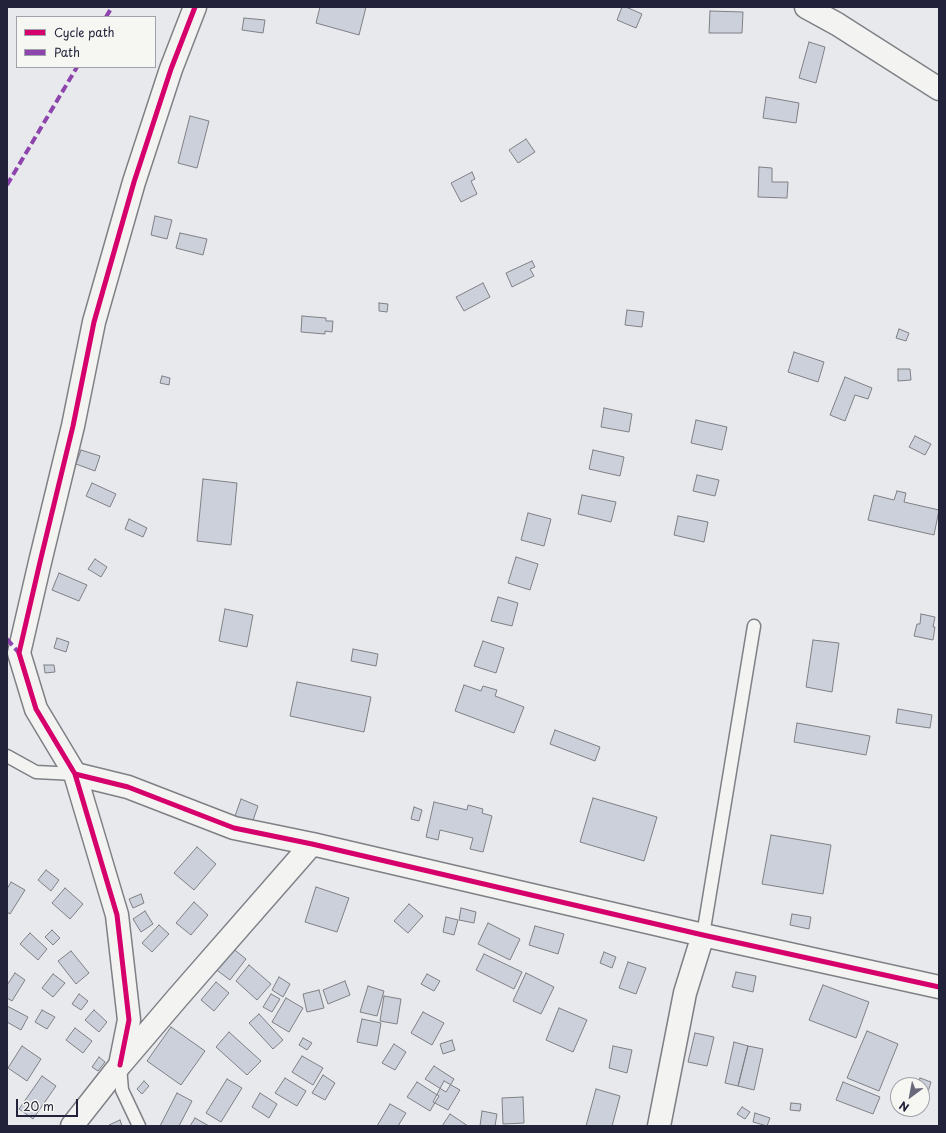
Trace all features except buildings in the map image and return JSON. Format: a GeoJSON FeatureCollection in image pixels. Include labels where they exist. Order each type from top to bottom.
{"type":"FeatureCollection","features":[{"type":"Feature","properties":{"kind":"street"},"geometry":{"type":"LineString","coordinates":[[120,1065],[129,1020],[117,915],[75,774],[36,709],[19,653],[73,426],[94,322],[134,182],[171,69],[195,7]]}},
{"type":"Feature","properties":{"kind":"street"},"geometry":{"type":"LineString","coordinates":[[806,7],[837,24],[939,89]]}},
{"type":"Feature","properties":{"kind":"street"},"geometry":{"type":"LineString","coordinates":[[75,774],[128,787],[234,828],[312,844],[703,935],[939,987]]}},
{"type":"Feature","properties":{"kind":"street"},"geometry":{"type":"LineString","coordinates":[[72,1126],[120,1065],[312,844]]}},
{"type":"Feature","properties":{"kind":"street"},"geometry":{"type":"LineString","coordinates":[[659,1126],[684,993],[703,935]]}},
{"type":"Feature","properties":{"kind":"lane"},"geometry":{"type":"LineString","coordinates":[[703,935],[754,626]]}},
{"type":"Feature","properties":{"kind":"lane"},"geometry":{"type":"LineString","coordinates":[[7,756],[36,772],[75,774]]}},
{"type":"Feature","properties":{"kind":"lane"},"geometry":{"type":"LineString","coordinates":[[120,1065],[122,1090],[139,1126]]}},
{"type":"Feature","properties":{"kind":"marked path"},"geometry":{"type":"LineString","coordinates":[[107,16],[112,7]]}},
{"type":"Feature","properties":{"kind":"marked path"},"geometry":{"type":"LineString","coordinates":[[7,185],[76,68]]}},
{"type":"Feature","properties":{"kind":"marked path"},"geometry":{"type":"LineString","coordinates":[[7,639],[19,653]]}},
{"type":"Feature","properties":{"kind":"cycle path"},"geometry":{"type":"LineString","coordinates":[[120,1065],[129,1020],[117,915],[75,774],[36,709],[19,653],[73,426],[94,322],[134,182],[171,69],[195,7]]}},
{"type":"Feature","properties":{"kind":"cycle path"},"geometry":{"type":"LineString","coordinates":[[75,774],[128,787],[234,828],[312,844],[703,935],[939,987]]}}]}
